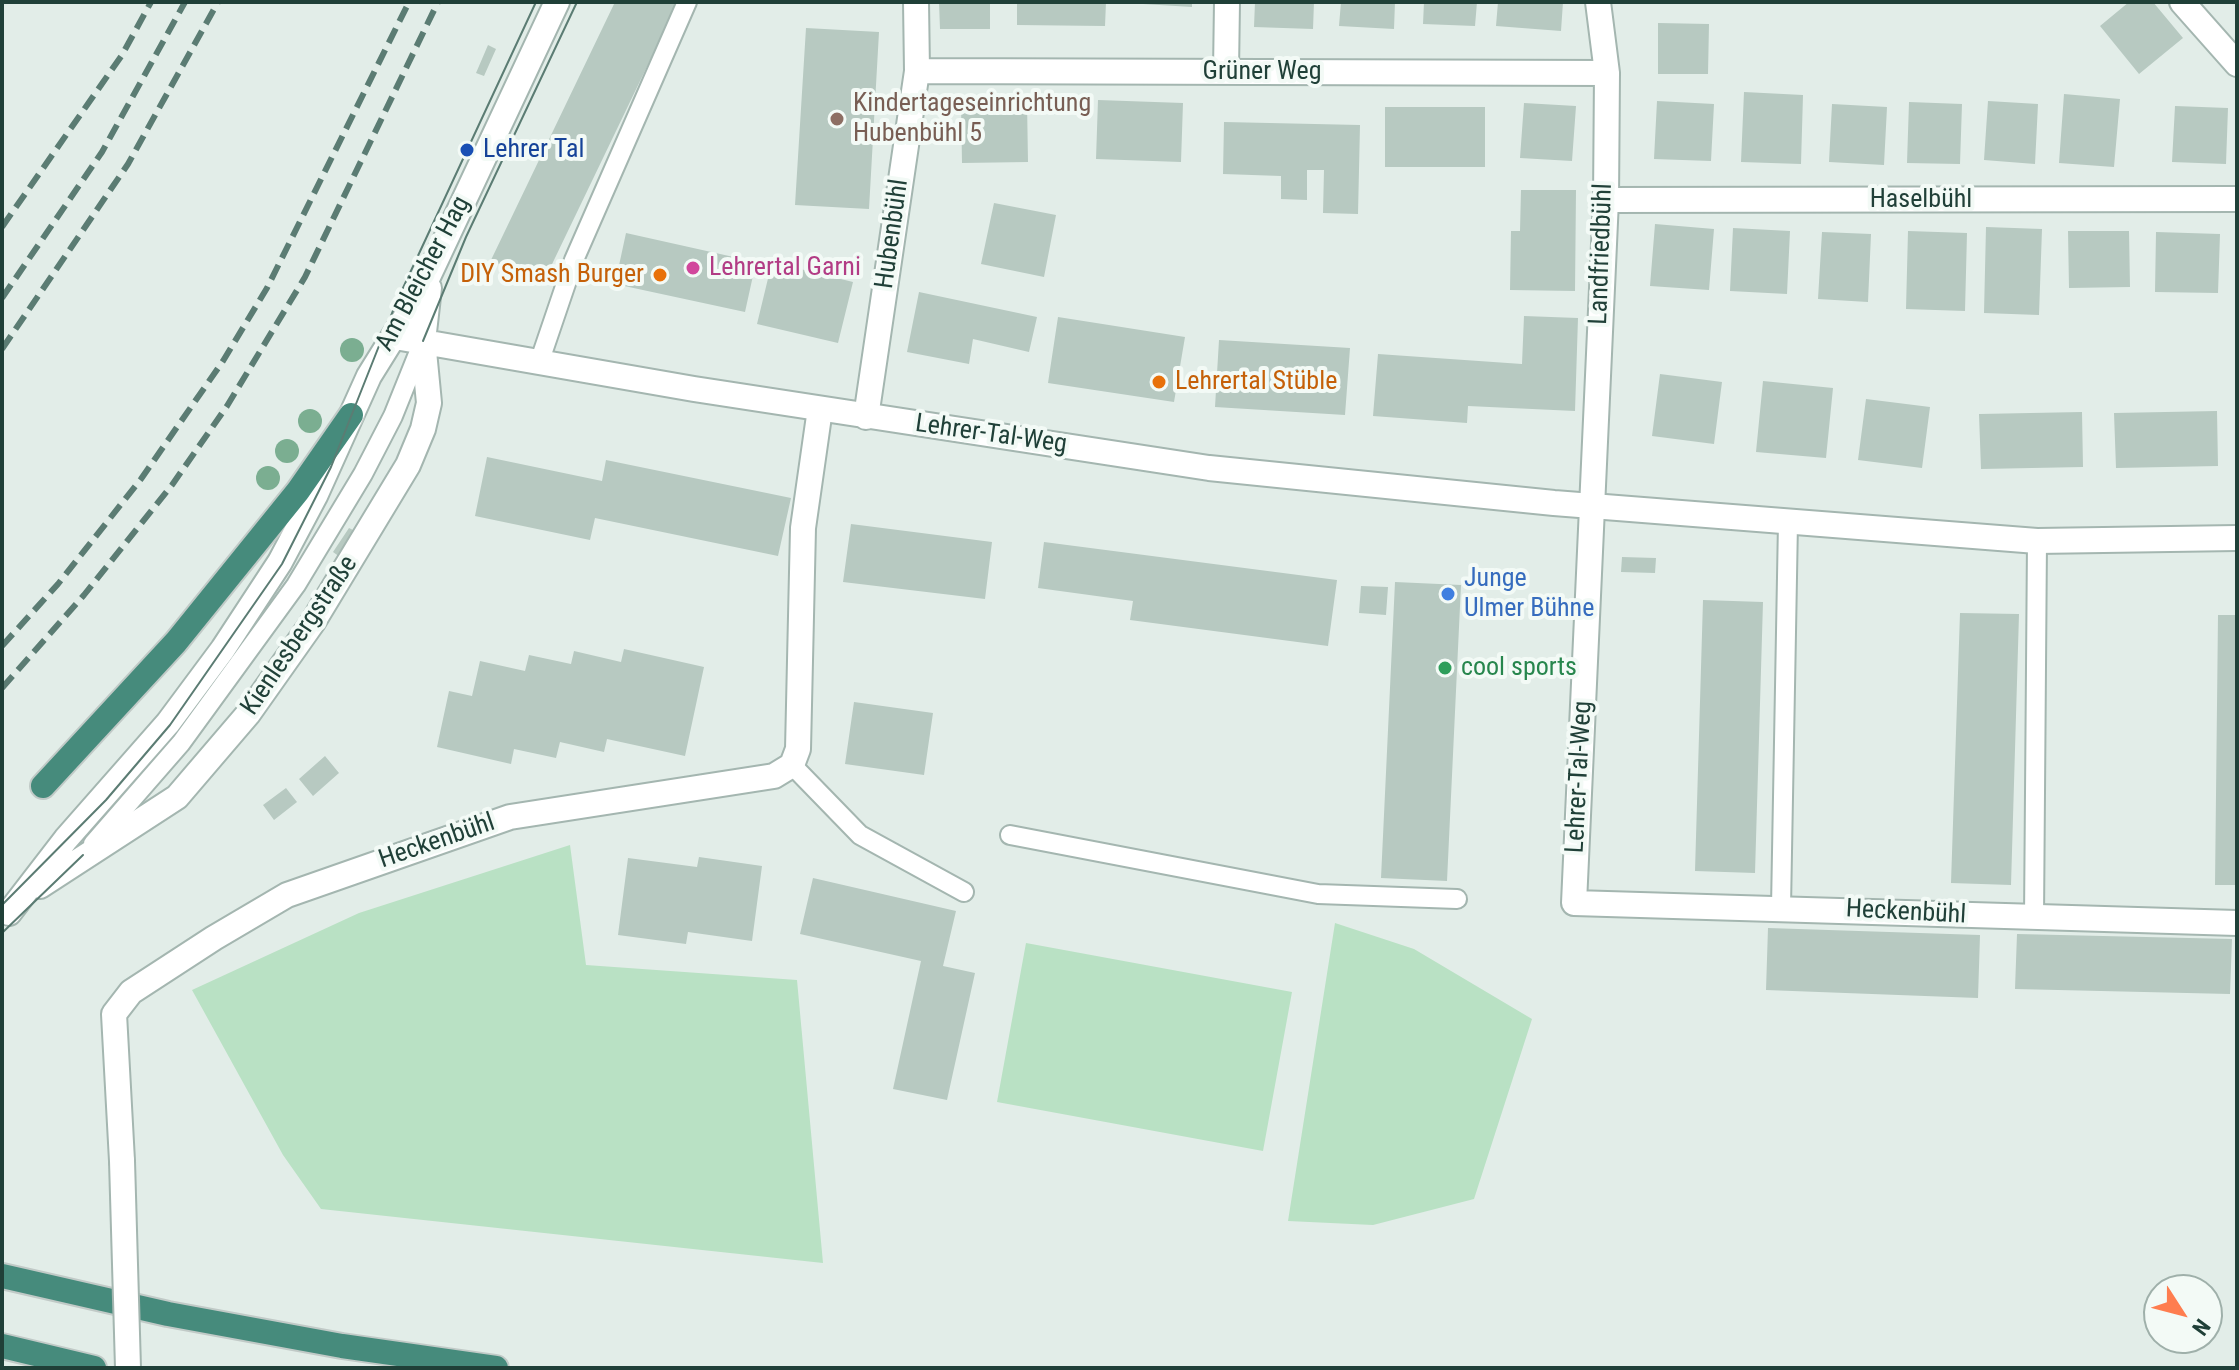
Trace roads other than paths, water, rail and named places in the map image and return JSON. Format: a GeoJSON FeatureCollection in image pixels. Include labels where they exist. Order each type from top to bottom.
{"type":"FeatureCollection","features":[{"type":"Feature","properties":{"kind":"highway"},"geometry":{"type":"LineString","coordinates":[[43,786],[98,730],[231,576],[298,491],[351,415]]}},
{"type":"Feature","properties":{"kind":"highway"},"geometry":{"type":"LineString","coordinates":[[2,1276],[197,1320],[496,1368]]}},
{"type":"Feature","properties":{"kind":"highway"},"geometry":{"type":"LineString","coordinates":[[2,1346],[94,1368]]}},
{"type":"Feature","properties":{"kind":"street","name":"Am Bleicher Hag"},"geometry":{"type":"LineString","coordinates":[[351,415],[369,376],[395,337],[433,265],[557,2]]}},
{"type":"Feature","properties":{"kind":"street","name":"Hubenbühl"},"geometry":{"type":"LineString","coordinates":[[866,417],[917,71],[916,2]]}},
{"type":"Feature","properties":{"kind":"street"},"geometry":{"type":"LineString","coordinates":[[1226,71],[1227,2]]}},
{"type":"Feature","properties":{"kind":"street","name":"Landfriedbühl"},"geometry":{"type":"LineString","coordinates":[[1591,506],[1606,200],[1607,73],[1598,2]]}},
{"type":"Feature","properties":{"kind":"street"},"geometry":{"type":"LineString","coordinates":[[2182,2],[2237,64]]}},
{"type":"Feature","properties":{"kind":"street","name":"Grüner Weg"},"geometry":{"type":"LineString","coordinates":[[917,71],[1607,73]]}},
{"type":"Feature","properties":{"kind":"street","name":"Haselbühl"},"geometry":{"type":"LineString","coordinates":[[1606,200],[2237,199]]}},
{"type":"Feature","properties":{"kind":"street","name":"Kienlesbergstraße"},"geometry":{"type":"LineString","coordinates":[[5,916],[83,855],[163,808],[191,784],[248,714],[313,622],[415,449],[429,403],[423,341],[433,265]]}},
{"type":"Feature","properties":{"kind":"street","name":"Lehrer-Tal-Weg"},"geometry":{"type":"LineString","coordinates":[[395,337],[866,417],[1209,468],[1591,506],[2037,541],[2237,538]]}},
{"type":"Feature","properties":{"kind":"street"},"geometry":{"type":"LineString","coordinates":[[792,765],[798,749],[803,528],[820,409]]}},
{"type":"Feature","properties":{"kind":"street","name":"Kienlesbergstraße"},"geometry":{"type":"LineString","coordinates":[[5,916],[66,839],[168,723],[230,639],[293,540],[351,415]]}},
{"type":"Feature","properties":{"kind":"street","name":"Lehrer-Tal-Weg"},"geometry":{"type":"LineString","coordinates":[[1574,903],[1591,506]]}},
{"type":"Feature","properties":{"kind":"street","name":"Heckenbühl"},"geometry":{"type":"LineString","coordinates":[[128,1368],[114,1014],[131,992],[287,895],[510,817],[774,776],[792,765]]}},
{"type":"Feature","properties":{"kind":"street","name":"Heckenbühl"},"geometry":{"type":"LineString","coordinates":[[1574,903],[2237,923]]}},
{"type":"Feature","properties":{"kind":"lane"},"geometry":{"type":"LineString","coordinates":[[539,363],[574,260],[687,2]]}},
{"type":"Feature","properties":{"kind":"lane"},"geometry":{"type":"LineString","coordinates":[[83,855],[181,743],[296,585],[363,474],[393,416],[423,341]]}},
{"type":"Feature","properties":{"kind":"lane"},"geometry":{"type":"LineString","coordinates":[[1781,907],[1788,522]]}},
{"type":"Feature","properties":{"kind":"lane"},"geometry":{"type":"LineString","coordinates":[[2034,918],[2037,541]]}},
{"type":"Feature","properties":{"kind":"lane"},"geometry":{"type":"LineString","coordinates":[[792,765],[860,835],[964,892]]}},
{"type":"Feature","properties":{"kind":"lane"},"geometry":{"type":"LineString","coordinates":[[1010,835],[1318,894],[1457,899]]}},
{"type":"Feature","properties":{"kind":"tram line"},"geometry":{"type":"LineString","coordinates":[[2,905],[106,800],[170,725],[282,564],[331,467],[396,303],[536,2]]}},
{"type":"Feature","properties":{"kind":"tram line"},"geometry":{"type":"LineString","coordinates":[[423,341],[466,237],[577,2]]}},
{"type":"Feature","properties":{"kind":"tram line"},"geometry":{"type":"LineString","coordinates":[[2,933],[83,855]]}},
{"type":"Feature","properties":{"kind":"railway"},"geometry":{"type":"LineString","coordinates":[[2,227],[122,55],[151,2]]}},
{"type":"Feature","properties":{"kind":"railway"},"geometry":{"type":"LineString","coordinates":[[2,298],[102,152],[185,2]]}},
{"type":"Feature","properties":{"kind":"railway"},"geometry":{"type":"LineString","coordinates":[[2,349],[128,164],[218,2]]}},
{"type":"Feature","properties":{"kind":"railway"},"geometry":{"type":"LineString","coordinates":[[2,646],[58,584],[141,479],[223,361],[267,288],[409,2]]}},
{"type":"Feature","properties":{"kind":"railway"},"geometry":{"type":"LineString","coordinates":[[2,688],[84,595],[172,485],[227,406],[305,277],[438,2]]}},
{"type":"Feature","properties":{"kind":"place","name":"Kindertageseinrichtung Hubenbühl 5"},"geometry":{"type":"Point","coordinates":[837,119]}},
{"type":"Feature","properties":{"kind":"place","name":"Lehrer Tal"},"geometry":{"type":"Point","coordinates":[467,150]}},
{"type":"Feature","properties":{"kind":"place","name":"Lehrertal Garni"},"geometry":{"type":"Point","coordinates":[693,268]}},
{"type":"Feature","properties":{"kind":"place","name":"DIY Smash Burger"},"geometry":{"type":"Point","coordinates":[660,275]}},
{"type":"Feature","properties":{"kind":"place","name":"Lehrertal Stüble"},"geometry":{"type":"Point","coordinates":[1159,382]}},
{"type":"Feature","properties":{"kind":"place","name":"Junge Ulmer Bühne"},"geometry":{"type":"Point","coordinates":[1448,594]}},
{"type":"Feature","properties":{"kind":"place","name":"cool sports"},"geometry":{"type":"Point","coordinates":[1445,668]}}]}
